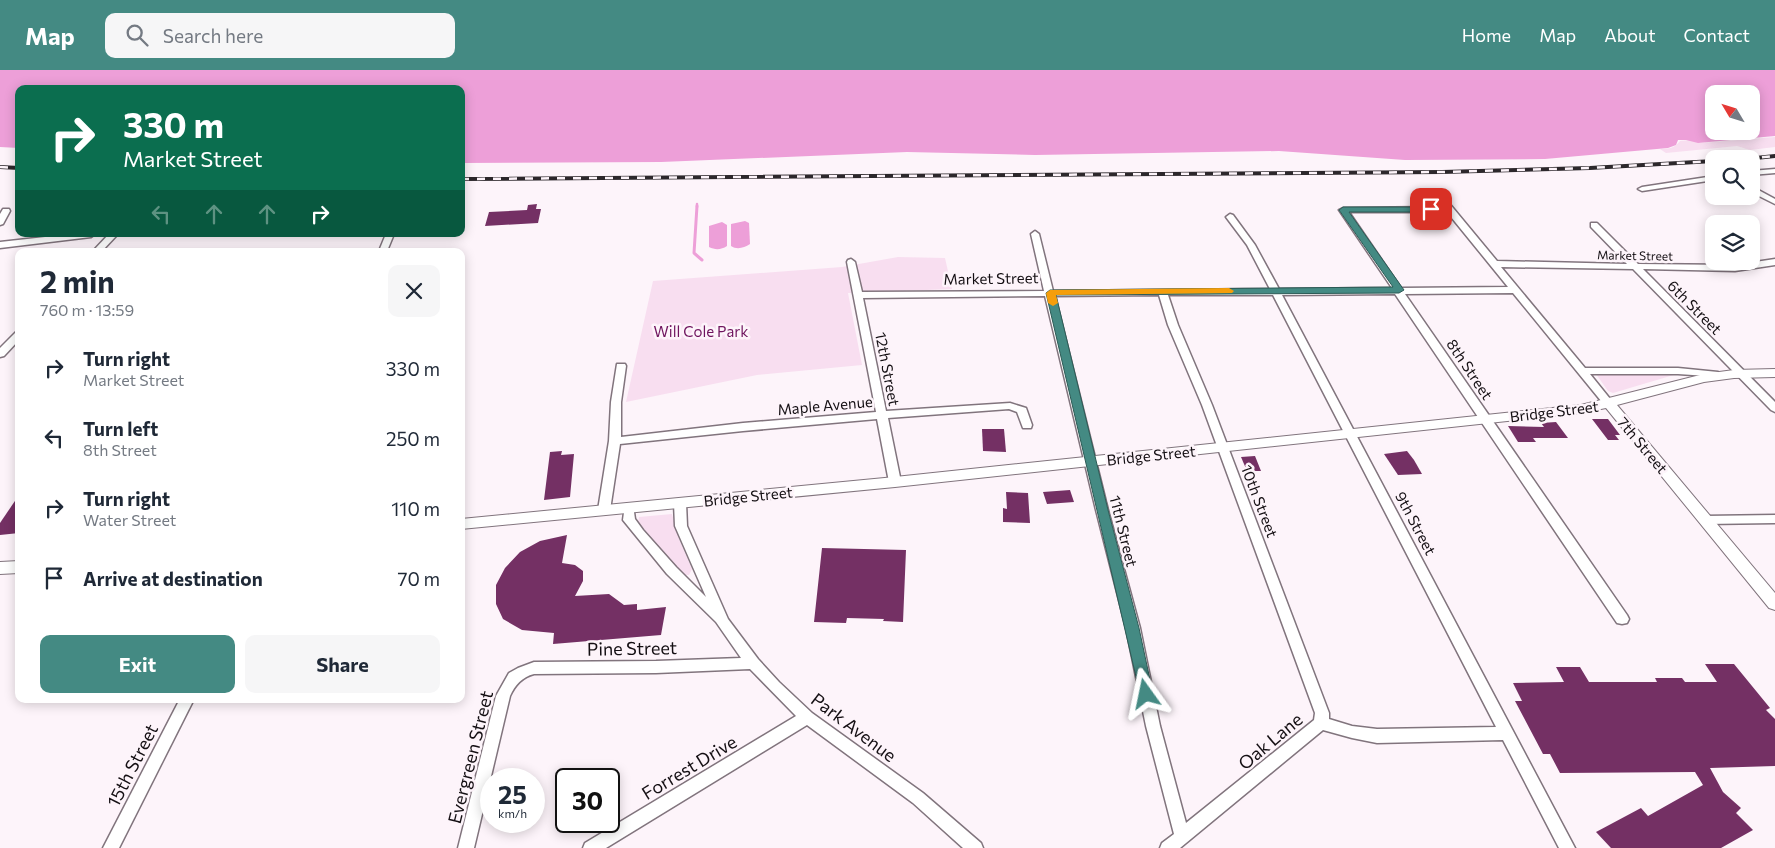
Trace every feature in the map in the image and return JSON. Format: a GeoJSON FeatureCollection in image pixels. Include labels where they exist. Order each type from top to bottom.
{"type":"FeatureCollection","features":[{"type":"Feature","properties":{"kind":"main road","name":"Bridge Street"},"geometry":{"type":"LineString","coordinates":[[465,524],[1090,462],[1610,405],[1670,386],[1718,375],[1775,373]]}},
{"type":"Feature","properties":{"kind":"main road","name":"7th Street"},"geometry":{"type":"LineString","coordinates":[[1610,405],[1775,604]]}},
{"type":"Feature","properties":{"kind":"main road"},"geometry":{"type":"LineString","coordinates":[[0,568],[15,566]]}},
{"type":"Feature","properties":{"kind":"street"},"geometry":{"type":"LineString","coordinates":[[1760,172],[1775,171]]}},
{"type":"Feature","properties":{"kind":"street"},"geometry":{"type":"LineString","coordinates":[[1642,189],[1705,179]]}},
{"type":"Feature","properties":{"kind":"street","name":"7th Street"},"geometry":{"type":"LineString","coordinates":[[1436,193],[1610,405]]}},
{"type":"Feature","properties":{"kind":"street"},"geometry":{"type":"LineString","coordinates":[[1760,193],[1775,202]]}},
{"type":"Feature","properties":{"kind":"street","name":"8th Street"},"geometry":{"type":"LineString","coordinates":[[1448,209],[1343,210],[1622,620]]}},
{"type":"Feature","properties":{"kind":"street"},"geometry":{"type":"LineString","coordinates":[[0,222],[6,211]]}},
{"type":"Feature","properties":{"kind":"street","name":"9th Street"},"geometry":{"type":"LineString","coordinates":[[1230,218],[1251,245],[1567,848]]}},
{"type":"Feature","properties":{"kind":"street","name":"6th Street"},"geometry":{"type":"LineString","coordinates":[[1594,225],[1775,408]]}},
{"type":"Feature","properties":{"kind":"street","name":"11th Street"},"geometry":{"type":"LineString","coordinates":[[1036,234],[1090,462],[1132,628],[1153,726],[1182,836]]}},
{"type":"Feature","properties":{"kind":"street"},"geometry":{"type":"LineString","coordinates":[[0,245],[66,237]]}},
{"type":"Feature","properties":{"kind":"street"},"geometry":{"type":"LineString","coordinates":[[100,248],[111,237]]}},
{"type":"Feature","properties":{"kind":"street","name":"12th Street"},"geometry":{"type":"LineString","coordinates":[[851,262],[895,482]]}},
{"type":"Feature","properties":{"kind":"street","name":"Market Street"},"geometry":{"type":"LineString","coordinates":[[1493,264],[1735,268],[1775,262]]}},
{"type":"Feature","properties":{"kind":"street","name":"Market Street"},"geometry":{"type":"LineString","coordinates":[[858,295],[1274,290],[1515,290]]}},
{"type":"Feature","properties":{"kind":"street","name":"10th Street"},"geometry":{"type":"LineString","coordinates":[[1162,292],[1322,713],[1321,723]]}},
{"type":"Feature","properties":{"kind":"street"},"geometry":{"type":"LineString","coordinates":[[0,354],[15,338]]}},
{"type":"Feature","properties":{"kind":"street"},"geometry":{"type":"LineString","coordinates":[[604,510],[615,441],[616,402],[621,366]]}},
{"type":"Feature","properties":{"kind":"street","name":"Bridge Street"},"geometry":{"type":"LineString","coordinates":[[1582,371],[1678,371],[1718,375]]}},
{"type":"Feature","properties":{"kind":"street","name":"Maple Avenue"},"geometry":{"type":"LineString","coordinates":[[615,441],[743,427],[1010,406],[1022,410],[1027,425]]}},
{"type":"Feature","properties":{"kind":"street","name":"Park Avenue"},"geometry":{"type":"LineString","coordinates":[[680,503],[679,516],[683,532],[723,622]]}},
{"type":"Feature","properties":{"kind":"street","name":"Park Avenue"},"geometry":{"type":"LineString","coordinates":[[629,508],[628,520],[663,562],[723,622],[753,663],[774,686],[807,717],[918,798],[975,848]]}},
{"type":"Feature","properties":{"kind":"street"},"geometry":{"type":"LineString","coordinates":[[1706,520],[1775,519]]}},
{"type":"Feature","properties":{"kind":"street","name":"Pine Street"},"geometry":{"type":"LineString","coordinates":[[513,677],[519,672],[534,668],[656,667],[753,663]]}},
{"type":"Feature","properties":{"kind":"street","name":"Evergreen Street"},"geometry":{"type":"LineString","coordinates":[[466,848],[503,696],[513,677]]}},
{"type":"Feature","properties":{"kind":"street","name":"15th Street"},"geometry":{"type":"LineString","coordinates":[[111,848],[185,703]]}},
{"type":"Feature","properties":{"kind":"street","name":"Forrest Drive"},"geometry":{"type":"LineString","coordinates":[[591,848],[807,717]]}},
{"type":"Feature","properties":{"kind":"street","name":"Oak Lane"},"geometry":{"type":"LineString","coordinates":[[1168,848],[1321,723],[1352,732],[1377,736],[1506,733]]}},
{"type":"Feature","properties":{"kind":"green space"},"geometry":{"type":"Polygon","coordinates":[[[1775,137],[1775,147],[1750,150],[1737,146],[1666,153],[1660,149],[1672,148],[1680,141],[1690,140],[1700,143],[1760,140],[1760,138],[1775,137]]]}},
{"type":"Feature","properties":{"kind":"green space","name":"Will Cole Park"},"geometry":{"type":"Polygon","coordinates":[[[898,257],[945,258],[952,289],[848,293],[862,365],[757,375],[626,402],[653,281],[842,267],[898,257]]]}},
{"type":"Feature","properties":{"kind":"green space"},"geometry":{"type":"Polygon","coordinates":[[[1596,374],[1677,374],[1613,393],[1608,391],[1596,374]]]}},
{"type":"Feature","properties":{"kind":"green space"},"geometry":{"type":"Polygon","coordinates":[[[672,514],[679,539],[692,569],[689,575],[683,575],[638,522],[639,517],[672,514]]]}},
{"type":"Feature","properties":{"kind":"shaded area"},"geometry":{"type":"Polygon","coordinates":[[[0,70],[1775,70],[1775,136],[1760,137],[1760,85],[1705,85],[1705,140],[1731,140],[1698,143],[1678,140],[1676,145],[1668,148],[1545,159],[1405,160],[1279,151],[1035,155],[907,152],[661,162],[465,163],[465,85],[15,85],[15,148],[0,147],[0,70]]]}},
{"type":"Feature","properties":{"kind":"shaded area"},"geometry":{"type":"Polygon","coordinates":[[[745,221],[749,223],[750,244],[741,248],[731,246],[731,224],[745,221]]]}},
{"type":"Feature","properties":{"kind":"shaded area"},"geometry":{"type":"Polygon","coordinates":[[[722,222],[727,225],[727,246],[718,249],[709,247],[709,226],[722,222]]]}},
{"type":"Feature","properties":{"kind":"building"},"geometry":{"type":"Polygon","coordinates":[[[537,204],[536,209],[541,209],[538,223],[485,226],[489,212],[527,210],[528,205],[537,204]]]}},
{"type":"Feature","properties":{"kind":"building"},"geometry":{"type":"Polygon","coordinates":[[[1592,419],[1608,419],[1620,435],[1615,435],[1619,440],[1608,440],[1592,419]]]}},
{"type":"Feature","properties":{"kind":"building"},"geometry":{"type":"Polygon","coordinates":[[[1556,422],[1568,438],[1533,438],[1536,442],[1518,442],[1508,426],[1544,427],[1541,423],[1556,422]]]}},
{"type":"Feature","properties":{"kind":"building"},"geometry":{"type":"Polygon","coordinates":[[[982,429],[1004,429],[1006,452],[983,451],[982,429]]]}},
{"type":"Feature","properties":{"kind":"building"},"geometry":{"type":"Polygon","coordinates":[[[562,451],[561,455],[574,454],[570,497],[544,500],[550,452],[562,451]]]}},
{"type":"Feature","properties":{"kind":"building"},"geometry":{"type":"Polygon","coordinates":[[[1407,451],[1422,474],[1398,475],[1384,454],[1407,451]]]}},
{"type":"Feature","properties":{"kind":"building"},"geometry":{"type":"Polygon","coordinates":[[[1255,456],[1261,471],[1247,471],[1241,457],[1255,456]]]}},
{"type":"Feature","properties":{"kind":"building"},"geometry":{"type":"Polygon","coordinates":[[[1070,490],[1074,502],[1047,504],[1043,492],[1070,490]]]}},
{"type":"Feature","properties":{"kind":"building"},"geometry":{"type":"Polygon","coordinates":[[[1006,492],[1028,493],[1030,523],[1003,522],[1003,508],[1007,509],[1006,492]]]}},
{"type":"Feature","properties":{"kind":"building"},"geometry":{"type":"Polygon","coordinates":[[[15,501],[15,533],[0,535],[0,523],[15,501]]]}},
{"type":"Feature","properties":{"kind":"building"},"geometry":{"type":"Polygon","coordinates":[[[567,535],[562,563],[575,565],[583,571],[583,581],[575,596],[609,594],[624,605],[637,604],[637,610],[666,607],[661,635],[553,644],[554,633],[522,630],[503,619],[496,604],[496,585],[505,568],[520,552],[540,541],[567,535]]]}},
{"type":"Feature","properties":{"kind":"building"},"geometry":{"type":"Polygon","coordinates":[[[822,548],[906,550],[903,622],[883,621],[884,619],[847,618],[846,623],[814,622],[822,548]]]}},
{"type":"Feature","properties":{"kind":"building"},"geometry":{"type":"Polygon","coordinates":[[[1705,664],[1734,664],[1770,708],[1766,710],[1775,719],[1775,766],[1710,768],[1723,792],[1741,808],[1736,813],[1753,830],[1721,848],[1611,848],[1596,832],[1641,808],[1648,816],[1703,785],[1695,772],[1560,773],[1550,754],[1543,754],[1515,701],[1522,701],[1513,683],[1564,682],[1556,667],[1580,667],[1589,682],[1657,682],[1655,678],[1682,678],[1685,682],[1717,682],[1705,664]]]}},
{"type":"Feature","properties":{"kind":"waterway"},"geometry":{"type":"LineString","coordinates":[[697,206],[694,253],[702,260]]}},
{"type":"Feature","properties":{"kind":"railway"},"geometry":{"type":"LineString","coordinates":[[1760,158],[1775,156]]}},
{"type":"Feature","properties":{"kind":"railway"},"geometry":{"type":"LineString","coordinates":[[465,179],[1442,172],[1590,168],[1705,162]]}},
{"type":"Feature","properties":{"kind":"railway"},"geometry":{"type":"LineString","coordinates":[[0,167],[15,168]]}},
{"type":"Feature","properties":{"kind":"slow traffic"},"geometry":{"type":"LineString","coordinates":[[1053,303],[1050,293],[1229,291]]}},
{"type":"Feature","properties":{"kind":"route"},"geometry":{"type":"LineString","coordinates":[[1146,694],[1132,628],[1050,293],[1399,290],[1343,210],[1431,209]]}}]}
